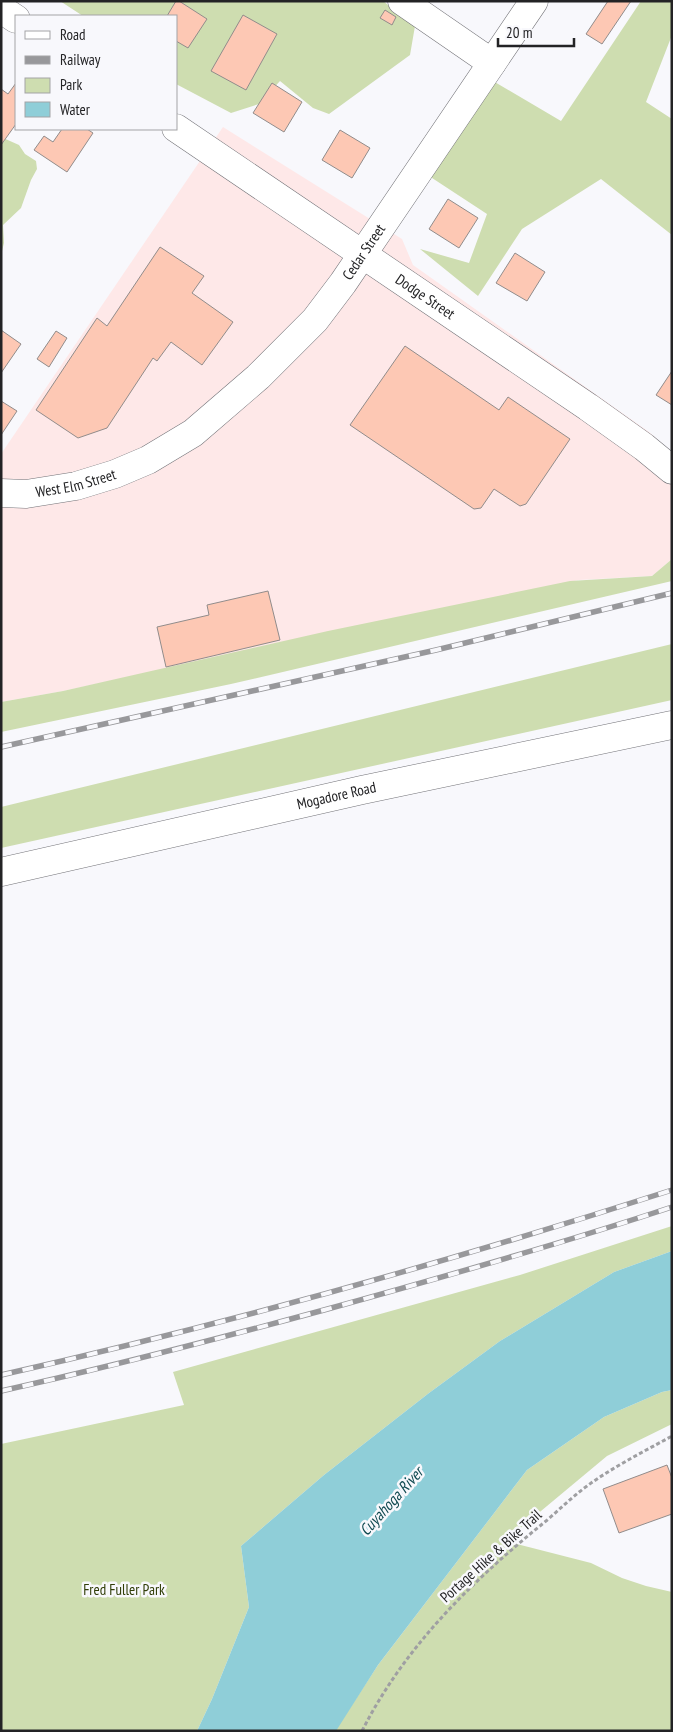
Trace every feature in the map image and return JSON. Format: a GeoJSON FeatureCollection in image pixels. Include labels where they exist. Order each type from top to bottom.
{"type":"FeatureCollection","features":[{"type":"Feature","properties":{"kind":"street"},"geometry":{"type":"LineString","coordinates":[[402,1],[492,63]]}},
{"type":"Feature","properties":{"kind":"street","name":"Cedar Street"},"geometry":{"type":"LineString","coordinates":[[148,460],[193,434],[258,377],[315,320],[343,283],[534,1]]}},
{"type":"Feature","properties":{"kind":"street"},"geometry":{"type":"LineString","coordinates":[[1,9],[15,18]]}},
{"type":"Feature","properties":{"kind":"street","name":"Dodge Street"},"geometry":{"type":"LineString","coordinates":[[178,129],[636,441],[672,470]]}},
{"type":"Feature","properties":{"kind":"street","name":"West Elm Street"},"geometry":{"type":"LineString","coordinates":[[1,493],[26,494],[76,486],[115,474],[148,460]]}},
{"type":"Feature","properties":{"kind":"street","name":"Mogadore Road"},"geometry":{"type":"LineString","coordinates":[[1,872],[362,790],[672,725]]}},
{"type":"Feature","properties":{"kind":"path","name":"Portage Hike & Bike Trail"},"geometry":{"type":"LineString","coordinates":[[362,1731],[391,1681],[411,1652],[448,1610],[475,1584],[518,1544],[586,1486],[623,1462],[672,1436]]}},
{"type":"Feature","properties":{"kind":"shaded area"},"geometry":{"type":"Polygon","coordinates":[[[223,127],[402,239],[413,265],[649,432],[672,452],[672,559],[652,576],[579,580],[63,691],[1,702],[1,454],[223,127]]]}},
{"type":"Feature","properties":{"kind":"green space"},"geometry":{"type":"Polygon","coordinates":[[[60,1],[383,1],[415,26],[410,55],[329,114],[313,108],[280,81],[259,104],[231,113],[178,85],[178,15],[81,15],[60,1]]]}},
{"type":"Feature","properties":{"kind":"green space"},"geometry":{"type":"Polygon","coordinates":[[[641,1],[672,1],[672,35],[646,102],[672,119],[672,235],[601,179],[522,229],[478,296],[420,249],[469,263],[487,214],[429,176],[493,81],[561,121],[641,1]]]}},
{"type":"Feature","properties":{"kind":"green space"},"geometry":{"type":"Polygon","coordinates":[[[1,137],[19,145],[25,154],[36,161],[37,169],[21,208],[3,225],[4,243],[1,255],[1,137]]]}},
{"type":"Feature","properties":{"kind":"green space"},"geometry":{"type":"Polygon","coordinates":[[[672,559],[672,581],[231,684],[1,732],[1,702],[63,691],[328,631],[570,581],[652,576],[672,559]]]}},
{"type":"Feature","properties":{"kind":"green space"},"geometry":{"type":"Polygon","coordinates":[[[672,644],[672,700],[1,848],[1,807],[672,644]]]}},
{"type":"Feature","properties":{"kind":"green space","name":"Fred Fuller Park"},"geometry":{"type":"Polygon","coordinates":[[[672,1226],[672,1251],[614,1272],[500,1341],[429,1393],[324,1475],[241,1546],[249,1607],[197,1731],[1,1731],[1,1444],[184,1405],[173,1372],[520,1275],[672,1226]]]}},
{"type":"Feature","properties":{"kind":"green space"},"geometry":{"type":"Polygon","coordinates":[[[672,1390],[672,1424],[607,1456],[505,1541],[591,1563],[622,1578],[672,1592],[672,1731],[335,1731],[378,1665],[527,1470],[604,1417],[662,1392],[672,1390]]]}},
{"type":"Feature","properties":{"kind":"water","name":"Cuyahoga River"},"geometry":{"type":"Polygon","coordinates":[[[672,1251],[672,1390],[662,1392],[604,1417],[527,1470],[378,1665],[336,1731],[197,1731],[249,1607],[241,1546],[324,1475],[429,1393],[500,1341],[614,1272],[672,1251]]]}},
{"type":"Feature","properties":{"kind":"building"},"geometry":{"type":"Polygon","coordinates":[[[176,1],[179,1],[207,19],[188,48],[178,42],[178,15],[168,15],[176,1]]]}},
{"type":"Feature","properties":{"kind":"building"},"geometry":{"type":"Polygon","coordinates":[[[608,1],[631,1],[602,44],[586,34],[608,1]]]}},
{"type":"Feature","properties":{"kind":"building"},"geometry":{"type":"Polygon","coordinates":[[[385,10],[396,17],[392,25],[380,18],[385,10]]]}},
{"type":"Feature","properties":{"kind":"building"},"geometry":{"type":"Polygon","coordinates":[[[243,15],[277,34],[246,90],[211,71],[243,15]]]}},
{"type":"Feature","properties":{"kind":"building"},"geometry":{"type":"Polygon","coordinates":[[[272,83],[302,102],[284,132],[253,113],[272,83]]]}},
{"type":"Feature","properties":{"kind":"building"},"geometry":{"type":"Polygon","coordinates":[[[15,84],[15,125],[1,145],[1,89],[8,94],[15,84]]]}},
{"type":"Feature","properties":{"kind":"building"},"geometry":{"type":"Polygon","coordinates":[[[61,130],[88,130],[93,133],[67,172],[34,150],[44,136],[53,142],[61,130]]]}},
{"type":"Feature","properties":{"kind":"building"},"geometry":{"type":"Polygon","coordinates":[[[340,130],[370,148],[352,178],[322,160],[340,130]]]}},
{"type":"Feature","properties":{"kind":"building"},"geometry":{"type":"Polygon","coordinates":[[[448,199],[478,218],[459,248],[429,229],[448,199]]]}},
{"type":"Feature","properties":{"kind":"building"},"geometry":{"type":"Polygon","coordinates":[[[160,247],[204,276],[192,293],[233,322],[202,365],[171,342],[157,361],[153,358],[107,428],[78,438],[36,410],[97,318],[107,326],[160,247]]]}},
{"type":"Feature","properties":{"kind":"building"},"geometry":{"type":"Polygon","coordinates":[[[515,253],[545,272],[527,301],[496,283],[515,253]]]}},
{"type":"Feature","properties":{"kind":"building"},"geometry":{"type":"Polygon","coordinates":[[[1,330],[21,344],[1,373],[1,330]]]}},
{"type":"Feature","properties":{"kind":"building"},"geometry":{"type":"Polygon","coordinates":[[[56,331],[67,338],[49,367],[37,359],[56,331]]]}},
{"type":"Feature","properties":{"kind":"building"},"geometry":{"type":"Polygon","coordinates":[[[405,346],[499,410],[508,397],[570,439],[526,504],[520,506],[494,489],[481,508],[474,509],[350,425],[405,346]]]}},
{"type":"Feature","properties":{"kind":"building"},"geometry":{"type":"Polygon","coordinates":[[[672,371],[672,405],[656,395],[672,371]]]}},
{"type":"Feature","properties":{"kind":"building"},"geometry":{"type":"Polygon","coordinates":[[[1,401],[17,411],[1,435],[1,401]]]}},
{"type":"Feature","properties":{"kind":"building"},"geometry":{"type":"Polygon","coordinates":[[[268,591],[280,640],[166,667],[157,627],[209,615],[207,605],[268,591]]]}},
{"type":"Feature","properties":{"kind":"building"},"geometry":{"type":"Polygon","coordinates":[[[667,1465],[672,1478],[672,1514],[619,1533],[603,1489],[667,1465]]]}},
{"type":"Feature","properties":{"kind":"railway"},"geometry":{"type":"LineString","coordinates":[[1,747],[436,650],[672,593]]}},
{"type":"Feature","properties":{"kind":"railway"},"geometry":{"type":"LineString","coordinates":[[1,1375],[171,1335],[339,1290],[506,1242],[672,1190]]}},
{"type":"Feature","properties":{"kind":"railway"},"geometry":{"type":"LineString","coordinates":[[1,1391],[163,1352],[324,1310],[498,1261],[672,1207]]}}]}
